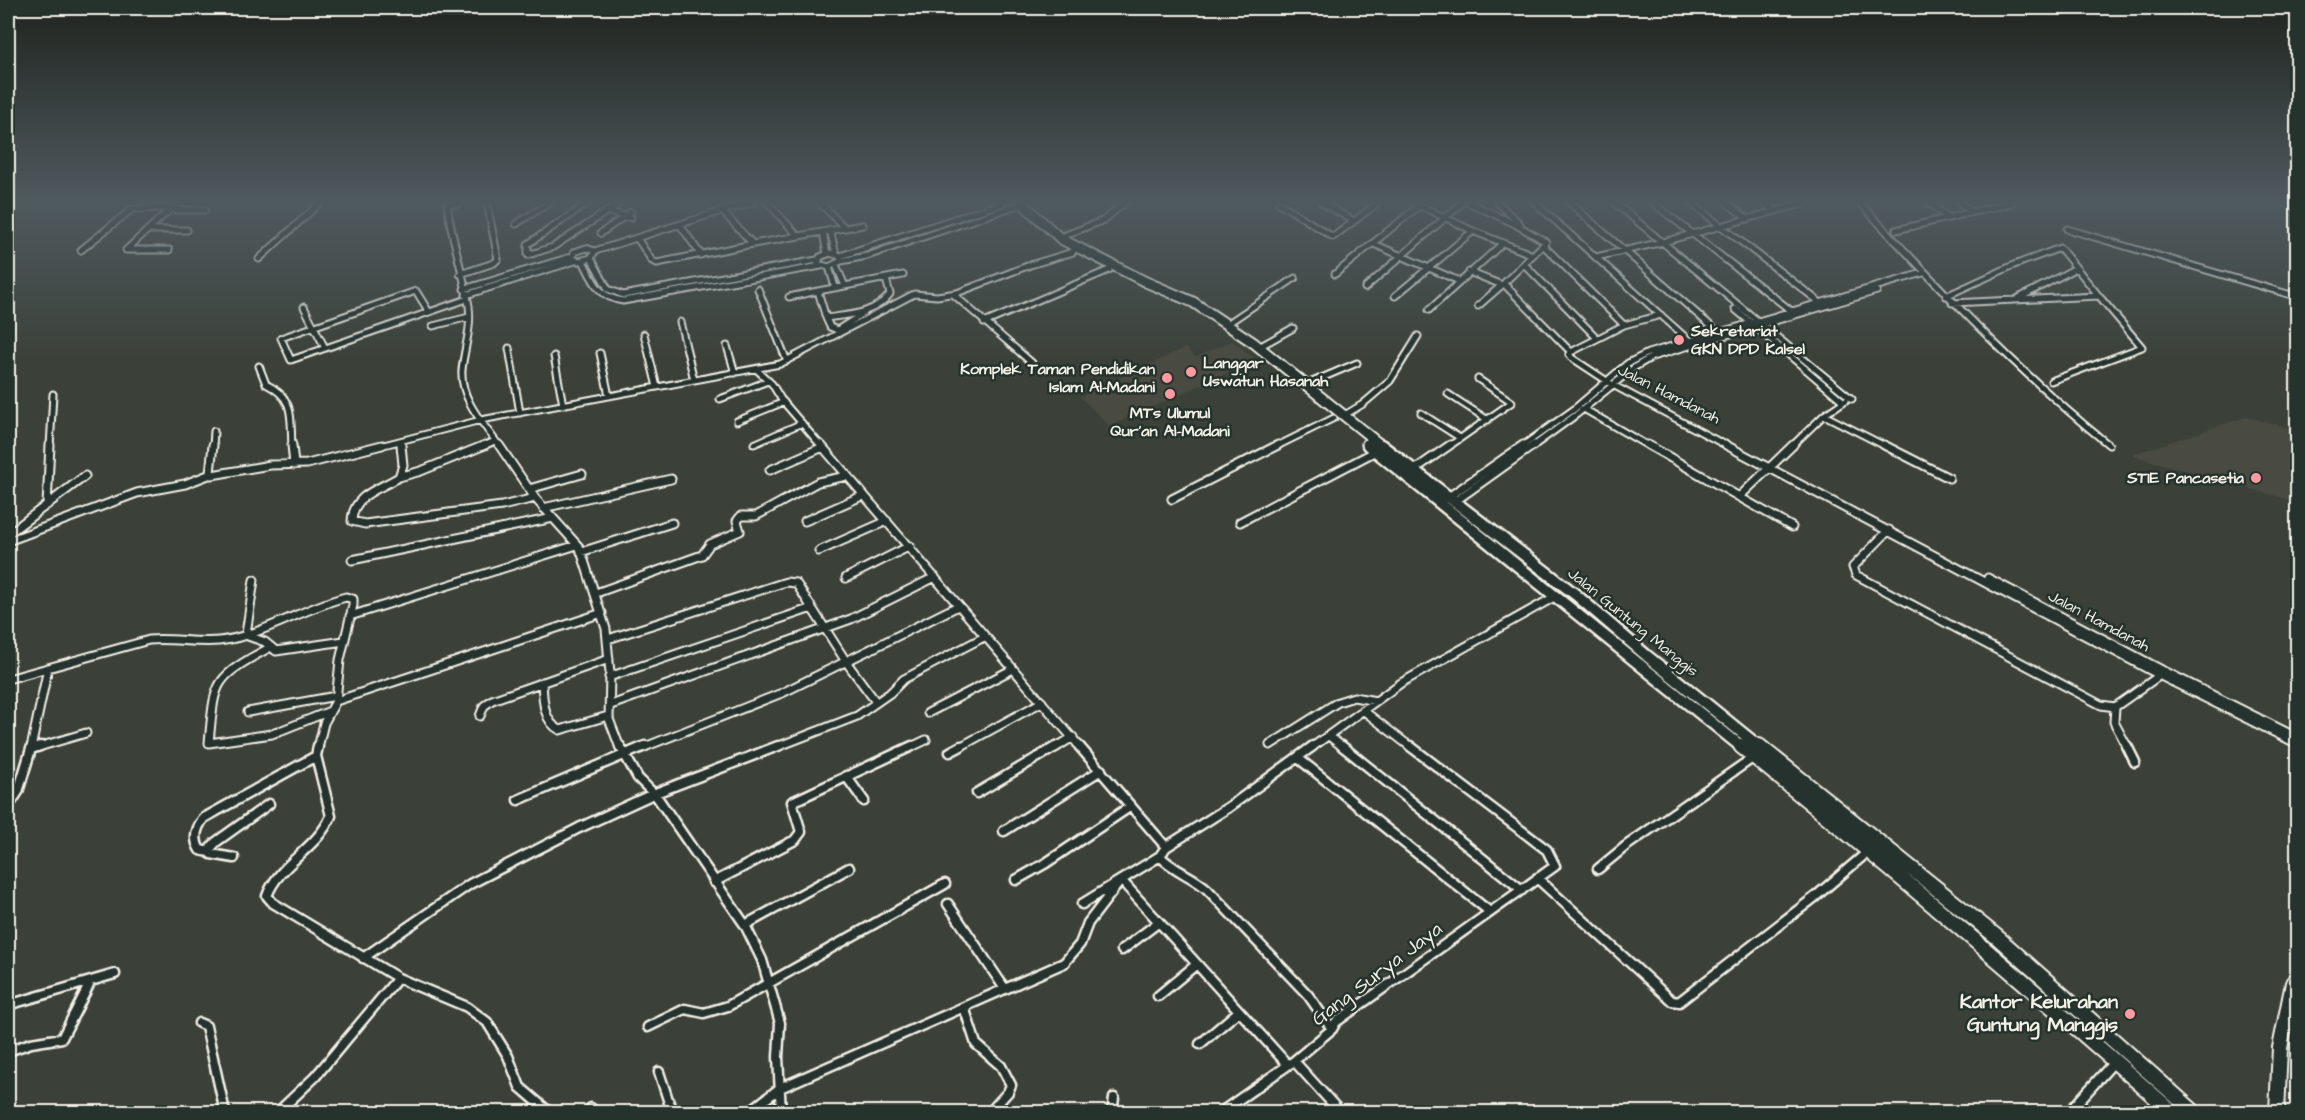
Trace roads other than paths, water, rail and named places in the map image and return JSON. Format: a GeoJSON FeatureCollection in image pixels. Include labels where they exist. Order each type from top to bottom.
{"type":"FeatureCollection","features":[{"type":"Feature","properties":{"kind":"street"},"geometry":{"type":"LineString","coordinates":[[259,259],[263,255]]}},
{"type":"Feature","properties":{"kind":"street"},"geometry":{"type":"LineString","coordinates":[[456,255],[469,317],[469,333],[462,372],[465,396],[535,498],[579,548],[596,593],[608,639],[610,705],[608,716],[623,755],[745,924],[762,960],[780,1023],[781,1113]]}},
{"type":"Feature","properties":{"kind":"street"},"geometry":{"type":"LineString","coordinates":[[460,274],[494,263],[498,259],[497,255]]}},
{"type":"Feature","properties":{"kind":"street"},"geometry":{"type":"LineString","coordinates":[[573,259],[576,255]]}},
{"type":"Feature","properties":{"kind":"street"},"geometry":{"type":"LineString","coordinates":[[429,312],[416,291],[281,338],[291,360],[429,312],[465,294],[573,259],[583,261],[593,255]]}},
{"type":"Feature","properties":{"kind":"street"},"geometry":{"type":"LineString","coordinates":[[649,255],[654,262],[699,255]]}},
{"type":"Feature","properties":{"kind":"street"},"geometry":{"type":"LineString","coordinates":[[591,258],[612,292],[623,295],[817,260],[825,255]]}},
{"type":"Feature","properties":{"kind":"street"},"geometry":{"type":"LineString","coordinates":[[830,255],[838,259],[869,255]]}},
{"type":"Feature","properties":{"kind":"street"},"geometry":{"type":"LineString","coordinates":[[836,255],[845,286]]}},
{"type":"Feature","properties":{"kind":"street"},"geometry":{"type":"LineString","coordinates":[[583,261],[604,297],[623,301],[821,266],[829,267],[838,259],[849,255]]}},
{"type":"Feature","properties":{"kind":"street"},"geometry":{"type":"LineString","coordinates":[[8,541],[137,493],[185,484],[211,474],[270,465],[307,464],[481,420],[756,369],[787,361],[914,294],[953,294],[1064,255]]}},
{"type":"Feature","properties":{"kind":"street","name":"Jalan Guntung Manggis"},"geometry":{"type":"LineString","coordinates":[[1080,255],[1183,303],[1229,331],[1338,417],[1414,470],[1447,502],[1556,596],[1642,659],[2004,943],[2194,1113]]}},
{"type":"Feature","properties":{"kind":"street","name":"Jalan Guntung Manggis"},"geometry":{"type":"LineString","coordinates":[[1093,255],[1146,282],[1174,292],[1227,324],[1305,385],[1376,451],[1576,595],[1642,659],[1754,757],[1870,850],[2026,983],[2172,1113]]}},
{"type":"Feature","properties":{"kind":"street"},"geometry":{"type":"LineString","coordinates":[[1335,274],[1359,255]]}},
{"type":"Feature","properties":{"kind":"street"},"geometry":{"type":"LineString","coordinates":[[1397,255],[1459,281]]}},
{"type":"Feature","properties":{"kind":"street"},"geometry":{"type":"LineString","coordinates":[[1395,296],[1444,255]]}},
{"type":"Feature","properties":{"kind":"street"},"geometry":{"type":"LineString","coordinates":[[1429,310],[1489,255]]}},
{"type":"Feature","properties":{"kind":"street"},"geometry":{"type":"LineString","coordinates":[[1478,306],[1533,255]]}},
{"type":"Feature","properties":{"kind":"street"},"geometry":{"type":"LineString","coordinates":[[1553,255],[1624,325]]}},
{"type":"Feature","properties":{"kind":"street"},"geometry":{"type":"LineString","coordinates":[[1596,257],[1604,255]]}},
{"type":"Feature","properties":{"kind":"street"},"geometry":{"type":"LineString","coordinates":[[1630,255],[1721,334]]}},
{"type":"Feature","properties":{"kind":"street"},"geometry":{"type":"LineString","coordinates":[[1675,255],[1804,364],[1843,401]]}},
{"type":"Feature","properties":{"kind":"street"},"geometry":{"type":"LineString","coordinates":[[1720,255],[1794,313]]}},
{"type":"Feature","properties":{"kind":"street"},"geometry":{"type":"LineString","coordinates":[[1759,255],[1822,304]]}},
{"type":"Feature","properties":{"kind":"street"},"geometry":{"type":"LineString","coordinates":[[1907,255],[1952,303],[2064,409],[2109,445]]}},
{"type":"Feature","properties":{"kind":"street"},"geometry":{"type":"LineString","coordinates":[[1946,296],[2040,255]]}},
{"type":"Feature","properties":{"kind":"street"},"geometry":{"type":"LineString","coordinates":[[2051,381],[2142,347],[2066,255]]}},
{"type":"Feature","properties":{"kind":"street"},"geometry":{"type":"LineString","coordinates":[[2150,255],[2298,297]]}},
{"type":"Feature","properties":{"kind":"street"},"geometry":{"type":"LineString","coordinates":[[1365,288],[1401,257]]}},
{"type":"Feature","properties":{"kind":"street"},"geometry":{"type":"LineString","coordinates":[[1596,257],[1692,342]]}},
{"type":"Feature","properties":{"kind":"street"},"geometry":{"type":"LineString","coordinates":[[817,260],[821,266]]}},
{"type":"Feature","properties":{"kind":"street"},"geometry":{"type":"LineString","coordinates":[[1524,264],[1596,337]]}},
{"type":"Feature","properties":{"kind":"street"},"geometry":{"type":"LineString","coordinates":[[829,267],[836,287]]}},
{"type":"Feature","properties":{"kind":"street"},"geometry":{"type":"LineString","coordinates":[[2014,300],[2076,268]]}},
{"type":"Feature","properties":{"kind":"street"},"geometry":{"type":"LineString","coordinates":[[984,323],[1109,270]]}},
{"type":"Feature","properties":{"kind":"street"},"geometry":{"type":"LineString","coordinates":[[1469,272],[1503,284],[1571,351],[1624,325],[1661,315]]}},
{"type":"Feature","properties":{"kind":"street"},"geometry":{"type":"LineString","coordinates":[[1447,502],[1584,409],[1628,363],[1648,353],[1756,324],[1924,274]]}},
{"type":"Feature","properties":{"kind":"street"},"geometry":{"type":"LineString","coordinates":[[789,297],[903,275]]}},
{"type":"Feature","properties":{"kind":"street"},"geometry":{"type":"LineString","coordinates":[[1227,324],[1294,278]]}},
{"type":"Feature","properties":{"kind":"street"},"geometry":{"type":"LineString","coordinates":[[594,281],[603,279]]}},
{"type":"Feature","properties":{"kind":"street"},"geometry":{"type":"LineString","coordinates":[[818,291],[830,327],[837,330],[887,299],[890,294],[886,279]]}},
{"type":"Feature","properties":{"kind":"street"},"geometry":{"type":"LineString","coordinates":[[758,289],[787,361]]}},
{"type":"Feature","properties":{"kind":"street"},"geometry":{"type":"LineString","coordinates":[[953,294],[1032,363]]}},
{"type":"Feature","properties":{"kind":"street"},"geometry":{"type":"LineString","coordinates":[[1952,303],[2099,296]]}},
{"type":"Feature","properties":{"kind":"street"},"geometry":{"type":"LineString","coordinates":[[304,307],[326,348]]}},
{"type":"Feature","properties":{"kind":"street"},"geometry":{"type":"LineString","coordinates":[[826,318],[869,310]]}},
{"type":"Feature","properties":{"kind":"street"},"geometry":{"type":"LineString","coordinates":[[433,326],[469,317]]}},
{"type":"Feature","properties":{"kind":"street"},"geometry":{"type":"LineString","coordinates":[[680,322],[694,380]]}},
{"type":"Feature","properties":{"kind":"street"},"geometry":{"type":"LineString","coordinates":[[1259,347],[1293,328]]}},
{"type":"Feature","properties":{"kind":"street"},"geometry":{"type":"LineString","coordinates":[[644,334],[657,387]]}},
{"type":"Feature","properties":{"kind":"street"},"geometry":{"type":"LineString","coordinates":[[1172,499],[1363,404],[1390,381],[1418,336]]}},
{"type":"Feature","properties":{"kind":"street"},"geometry":{"type":"LineString","coordinates":[[727,346],[735,373]]}},
{"type":"Feature","properties":{"kind":"street"},"geometry":{"type":"LineString","coordinates":[[509,348],[520,413]]}},
{"type":"Feature","properties":{"kind":"street","name":"Jalan Hamdanah"},"geometry":{"type":"LineString","coordinates":[[1571,351],[1569,354],[1572,358],[1600,375],[2163,674],[2298,738]]}},
{"type":"Feature","properties":{"kind":"street"},"geometry":{"type":"LineString","coordinates":[[600,353],[609,396]]}},
{"type":"Feature","properties":{"kind":"street"},"geometry":{"type":"LineString","coordinates":[[554,356],[563,405]]}},
{"type":"Feature","properties":{"kind":"street"},"geometry":{"type":"LineString","coordinates":[[1305,385],[1343,372],[1357,363]]}},
{"type":"Feature","properties":{"kind":"street"},"geometry":{"type":"LineString","coordinates":[[1739,497],[1824,415],[1843,401],[1852,399],[1804,364]]}},
{"type":"Feature","properties":{"kind":"street"},"geometry":{"type":"LineString","coordinates":[[259,366],[266,384],[278,390],[288,400],[294,465]]}},
{"type":"Feature","properties":{"kind":"street"},"geometry":{"type":"LineString","coordinates":[[756,369],[910,546],[984,637],[1167,847]]}},
{"type":"Feature","properties":{"kind":"street"},"geometry":{"type":"LineString","coordinates":[[1414,470],[1488,420],[1512,400],[1478,379]]}},
{"type":"Feature","properties":{"kind":"street"},"geometry":{"type":"LineString","coordinates":[[720,399],[768,381]]}},
{"type":"Feature","properties":{"kind":"street"},"geometry":{"type":"LineString","coordinates":[[1447,502],[1612,381]]}},
{"type":"Feature","properties":{"kind":"street"},"geometry":{"type":"LineString","coordinates":[[47,504],[53,394]]}},
{"type":"Feature","properties":{"kind":"street"},"geometry":{"type":"LineString","coordinates":[[1448,394],[1488,420]]}},
{"type":"Feature","properties":{"kind":"street"},"geometry":{"type":"LineString","coordinates":[[737,421],[784,402]]}},
{"type":"Feature","properties":{"kind":"street"},"geometry":{"type":"LineString","coordinates":[[1584,409],[1792,527]]}},
{"type":"Feature","properties":{"kind":"street"},"geometry":{"type":"LineString","coordinates":[[1421,413],[1460,438]]}},
{"type":"Feature","properties":{"kind":"street"},"geometry":{"type":"LineString","coordinates":[[1824,415],[1949,478]]}},
{"type":"Feature","properties":{"kind":"street"},"geometry":{"type":"LineString","coordinates":[[754,444],[802,423]]}},
{"type":"Feature","properties":{"kind":"street"},"geometry":{"type":"LineString","coordinates":[[211,474],[214,431]]}},
{"type":"Feature","properties":{"kind":"street"},"geometry":{"type":"LineString","coordinates":[[399,477],[403,465],[401,441]]}},
{"type":"Feature","properties":{"kind":"street"},"geometry":{"type":"LineString","coordinates":[[495,441],[422,471],[399,477],[355,503],[351,521],[365,524],[502,506],[535,498]]}},
{"type":"Feature","properties":{"kind":"street"},"geometry":{"type":"LineString","coordinates":[[770,470],[823,447]]}},
{"type":"Feature","properties":{"kind":"street"},"geometry":{"type":"LineString","coordinates":[[1240,522],[1376,451]]}},
{"type":"Feature","properties":{"kind":"street","name":"Jalan Hamdanah"},"geometry":{"type":"LineString","coordinates":[[1772,465],[1889,530],[2298,744]]}},
{"type":"Feature","properties":{"kind":"street"},"geometry":{"type":"LineString","coordinates":[[529,489],[582,474]]}},
{"type":"Feature","properties":{"kind":"street"},"geometry":{"type":"LineString","coordinates":[[8,534],[85,476]]}},
{"type":"Feature","properties":{"kind":"street"},"geometry":{"type":"LineString","coordinates":[[596,593],[702,555],[710,544],[740,531],[737,521],[741,516],[756,516],[818,482],[847,476]]}},
{"type":"Feature","properties":{"kind":"street"},"geometry":{"type":"LineString","coordinates":[[543,508],[671,479]]}},
{"type":"Feature","properties":{"kind":"street"},"geometry":{"type":"LineString","coordinates":[[806,521],[864,495]]}},
{"type":"Feature","properties":{"kind":"street"},"geometry":{"type":"LineString","coordinates":[[352,560],[553,518]]}},
{"type":"Feature","properties":{"kind":"street"},"geometry":{"type":"LineString","coordinates":[[819,551],[887,520]]}},
{"type":"Feature","properties":{"kind":"street"},"geometry":{"type":"LineString","coordinates":[[350,616],[672,523]]}},
{"type":"Feature","properties":{"kind":"street"},"geometry":{"type":"LineString","coordinates":[[1889,530],[1853,567],[1856,574],[2101,705],[2115,707],[2163,674]]}},
{"type":"Feature","properties":{"kind":"street"},"geometry":{"type":"LineString","coordinates":[[846,578],[910,546]]}},
{"type":"Feature","properties":{"kind":"street"},"geometry":{"type":"LineString","coordinates":[[610,705],[851,620],[935,577]]}},
{"type":"Feature","properties":{"kind":"street"},"geometry":{"type":"LineString","coordinates":[[246,634],[254,580]]}},
{"type":"Feature","properties":{"kind":"street"},"geometry":{"type":"LineString","coordinates":[[608,639],[786,582],[796,583],[846,663],[876,702]]}},
{"type":"Feature","properties":{"kind":"street"},"geometry":{"type":"LineString","coordinates":[[1082,904],[1160,855],[1167,847],[1298,758],[1401,683],[1556,596]]}},
{"type":"Feature","properties":{"kind":"street"},"geometry":{"type":"LineString","coordinates":[[8,679],[149,640],[172,638],[213,642],[246,634],[312,607],[346,597],[353,599],[354,603],[344,640],[336,699],[324,723],[316,756],[331,816],[329,825],[271,885],[267,896],[273,903],[363,958],[398,978],[467,1007],[487,1022],[508,1056],[520,1087],[549,1113]]}},
{"type":"Feature","properties":{"kind":"street"},"geometry":{"type":"LineString","coordinates":[[518,800],[623,755],[782,693],[958,606]]}},
{"type":"Feature","properties":{"kind":"street"},"geometry":{"type":"LineString","coordinates":[[609,677],[812,608]]}},
{"type":"Feature","properties":{"kind":"street"},"geometry":{"type":"LineString","coordinates":[[248,712],[336,699],[602,613]]}},
{"type":"Feature","properties":{"kind":"street"},"geometry":{"type":"LineString","coordinates":[[246,634],[264,642],[269,648],[283,651],[344,640]]}},
{"type":"Feature","properties":{"kind":"street"},"geometry":{"type":"LineString","coordinates":[[363,958],[470,884],[579,828],[653,794],[857,716],[890,693],[904,679],[984,637]]}},
{"type":"Feature","properties":{"kind":"street"},"geometry":{"type":"LineString","coordinates":[[269,648],[236,666],[218,684],[214,693],[209,743],[272,734],[330,711]]}},
{"type":"Feature","properties":{"kind":"street"},"geometry":{"type":"LineString","coordinates":[[480,716],[484,706],[492,700],[609,659]]}},
{"type":"Feature","properties":{"kind":"street"},"geometry":{"type":"LineString","coordinates":[[8,807],[18,792],[31,749],[48,668]]}},
{"type":"Feature","properties":{"kind":"street"},"geometry":{"type":"LineString","coordinates":[[928,713],[1013,669]]}},
{"type":"Feature","properties":{"kind":"street"},"geometry":{"type":"LineString","coordinates":[[542,682],[543,700],[550,723],[555,729],[560,730],[608,716]]}},
{"type":"Feature","properties":{"kind":"street"},"geometry":{"type":"LineString","coordinates":[[1270,746],[1338,702],[1354,697],[1376,701]]}},
{"type":"Feature","properties":{"kind":"street"},"geometry":{"type":"LineString","coordinates":[[950,752],[1042,702]]}},
{"type":"Feature","properties":{"kind":"street"},"geometry":{"type":"LineString","coordinates":[[2115,707],[2114,722],[2135,762]]}},
{"type":"Feature","properties":{"kind":"street","name":"Gang Surya Jaya"},"geometry":{"type":"LineString","coordinates":[[1221,1113],[1243,1095],[1291,1063],[1332,1029],[1336,1023],[1555,866],[1547,850],[1364,711]]}},
{"type":"Feature","properties":{"kind":"street"},"geometry":{"type":"LineString","coordinates":[[31,749],[86,733]]}},
{"type":"Feature","properties":{"kind":"street"},"geometry":{"type":"LineString","coordinates":[[1329,736],[1522,890]]}},
{"type":"Feature","properties":{"kind":"street"},"geometry":{"type":"LineString","coordinates":[[976,793],[1073,737]]}},
{"type":"Feature","properties":{"kind":"street"},"geometry":{"type":"LineString","coordinates":[[714,882],[795,840],[801,832],[792,802],[926,740]]}},
{"type":"Feature","properties":{"kind":"street"},"geometry":{"type":"LineString","coordinates":[[234,858],[217,856],[200,850],[196,844],[197,826],[204,818],[316,756]]}},
{"type":"Feature","properties":{"kind":"street"},"geometry":{"type":"LineString","coordinates":[[1598,869],[1626,846],[1754,757]]}},
{"type":"Feature","properties":{"kind":"street"},"geometry":{"type":"LineString","coordinates":[[1298,758],[1490,912]]}},
{"type":"Feature","properties":{"kind":"street"},"geometry":{"type":"LineString","coordinates":[[1004,831],[1101,770]]}},
{"type":"Feature","properties":{"kind":"street"},"geometry":{"type":"LineString","coordinates":[[846,776],[864,801]]}},
{"type":"Feature","properties":{"kind":"street"},"geometry":{"type":"LineString","coordinates":[[209,852],[216,842],[269,804]]}},
{"type":"Feature","properties":{"kind":"street"},"geometry":{"type":"LineString","coordinates":[[1016,880],[1046,863],[1131,806]]}},
{"type":"Feature","properties":{"kind":"street"},"geometry":{"type":"LineString","coordinates":[[1537,878],[1672,1001],[1679,1002],[1815,897],[1870,850]]}},
{"type":"Feature","properties":{"kind":"street"},"geometry":{"type":"LineString","coordinates":[[1160,855],[1166,863],[1195,878],[1207,889],[1308,995],[1332,1029]]}},
{"type":"Feature","properties":{"kind":"street"},"geometry":{"type":"LineString","coordinates":[[745,924],[849,868]]}},
{"type":"Feature","properties":{"kind":"street"},"geometry":{"type":"LineString","coordinates":[[1121,880],[1239,1011],[1340,1113]]}},
{"type":"Feature","properties":{"kind":"street"},"geometry":{"type":"LineString","coordinates":[[748,1113],[780,1088],[1064,963],[1080,944],[1088,923],[1121,880]]}},
{"type":"Feature","properties":{"kind":"street"},"geometry":{"type":"LineString","coordinates":[[648,1027],[685,1009],[704,1013],[717,1010],[945,884]]}},
{"type":"Feature","properties":{"kind":"street"},"geometry":{"type":"LineString","coordinates":[[948,904],[1005,989]]}},
{"type":"Feature","properties":{"kind":"street"},"geometry":{"type":"LineString","coordinates":[[1122,950],[1159,922]]}},
{"type":"Feature","properties":{"kind":"street"},"geometry":{"type":"LineString","coordinates":[[1158,996],[1197,964]]}},
{"type":"Feature","properties":{"kind":"street"},"geometry":{"type":"LineString","coordinates":[[8,1005],[116,974]]}},
{"type":"Feature","properties":{"kind":"street"},"geometry":{"type":"LineString","coordinates":[[278,1113],[315,1077],[398,978]]}},
{"type":"Feature","properties":{"kind":"street"},"geometry":{"type":"LineString","coordinates":[[8,1051],[62,1038],[91,981]]}},
{"type":"Feature","properties":{"kind":"street"},"geometry":{"type":"LineString","coordinates":[[2277,1113],[2280,1048],[2296,982]]}},
{"type":"Feature","properties":{"kind":"street"},"geometry":{"type":"LineString","coordinates":[[964,1007],[976,1044],[1001,1066],[1011,1085],[1008,1092],[990,1113]]}},
{"type":"Feature","properties":{"kind":"street"},"geometry":{"type":"LineString","coordinates":[[1200,1044],[1239,1011]]}},
{"type":"Feature","properties":{"kind":"street"},"geometry":{"type":"LineString","coordinates":[[199,1023],[206,1026],[225,1113]]}},
{"type":"Feature","properties":{"kind":"street"},"geometry":{"type":"LineString","coordinates":[[2069,1113],[2114,1062]]}},
{"type":"Feature","properties":{"kind":"street"},"geometry":{"type":"LineString","coordinates":[[659,1072],[672,1113]]}},
{"type":"Feature","properties":{"kind":"street"},"geometry":{"type":"LineString","coordinates":[[1112,1113],[1113,1098]]}},
{"type":"Feature","properties":{"kind":"place","name":"Sekretariat GKN DPD Kalsel"},"geometry":{"type":"Point","coordinates":[1679,340]}},
{"type":"Feature","properties":{"kind":"place","name":"Langgar Uswatun Hasanah"},"geometry":{"type":"Point","coordinates":[1191,372]}},
{"type":"Feature","properties":{"kind":"place","name":"Komplek Taman Pendidikan Islam Al-Madani"},"geometry":{"type":"Point","coordinates":[1167,378]}},
{"type":"Feature","properties":{"kind":"place","name":"MTs Ulumul Qur'an Al-Madani"},"geometry":{"type":"Point","coordinates":[1170,394]}},
{"type":"Feature","properties":{"kind":"place","name":"STIE Pancasetia"},"geometry":{"type":"Point","coordinates":[2256,478]}},
{"type":"Feature","properties":{"kind":"place","name":"Kantor Kelurahan Guntung Manggis"},"geometry":{"type":"Point","coordinates":[2130,1014]}}]}
